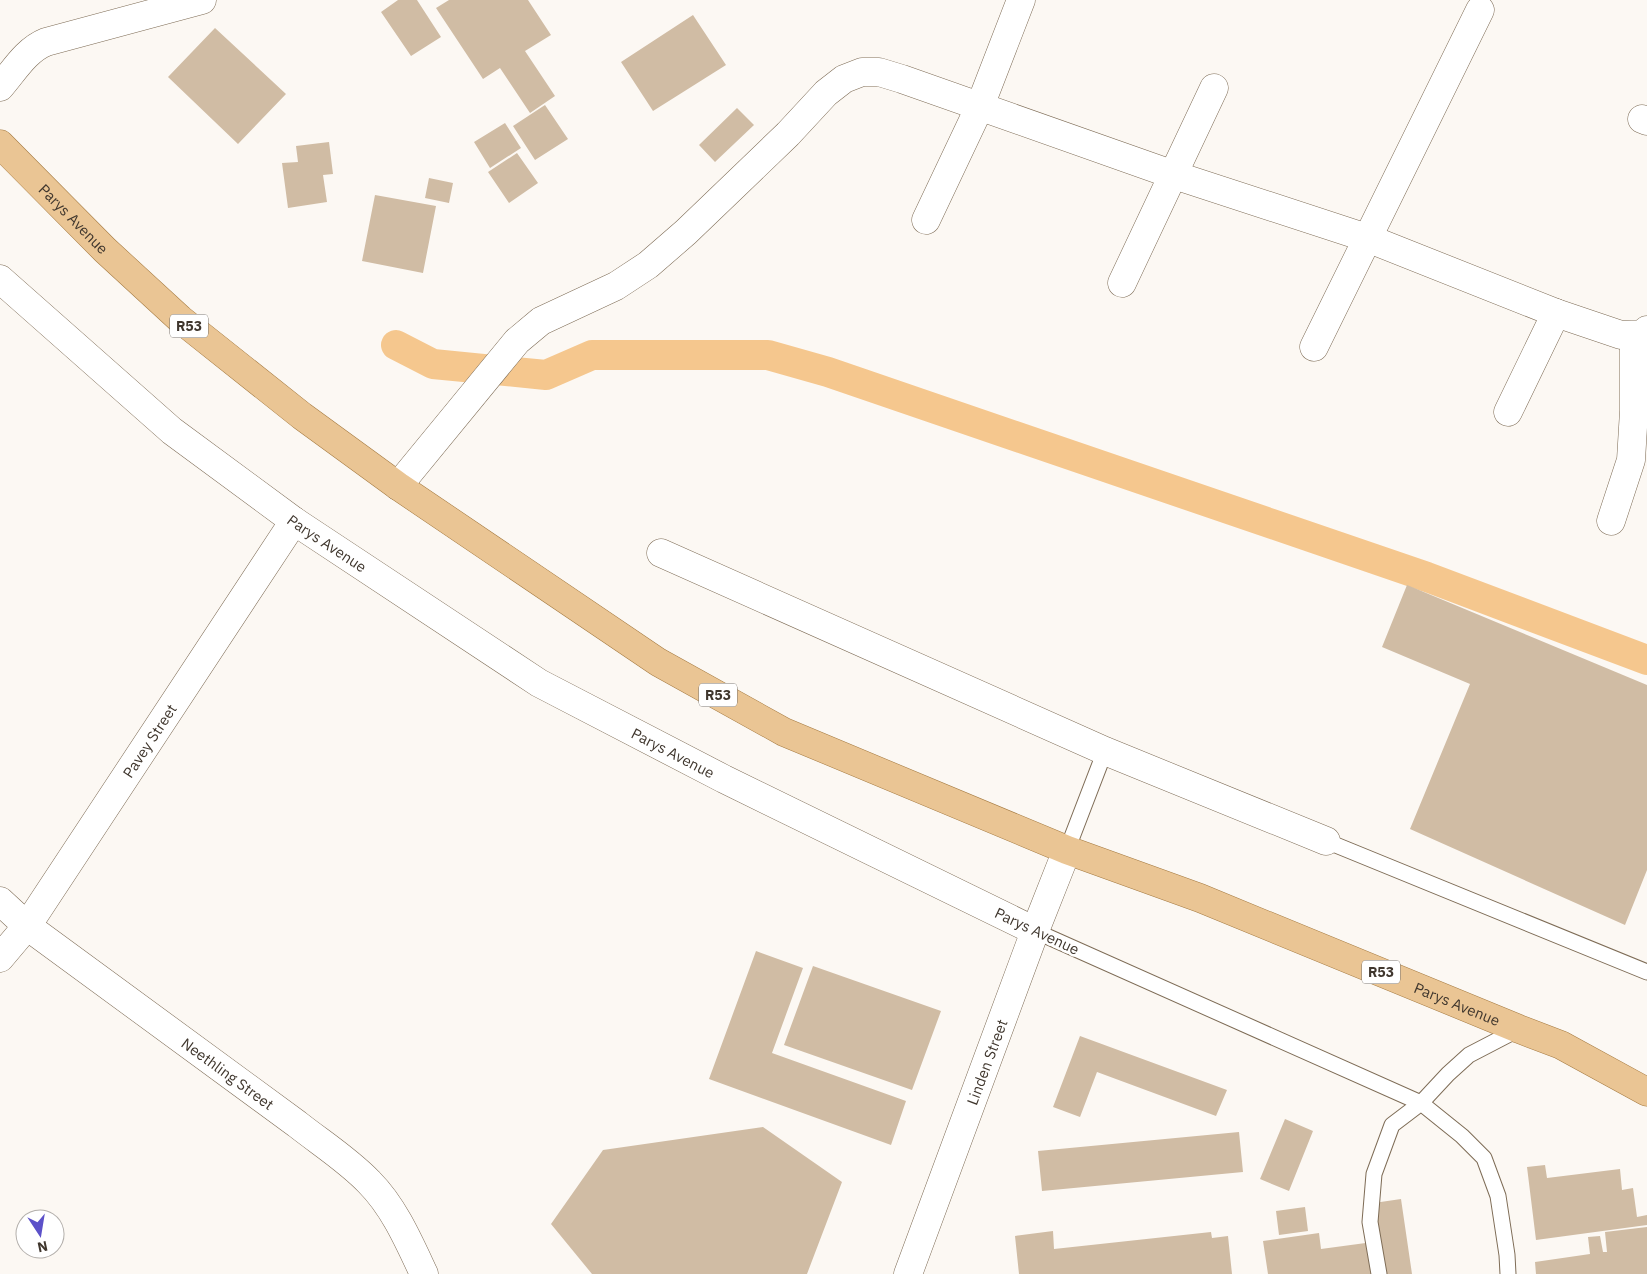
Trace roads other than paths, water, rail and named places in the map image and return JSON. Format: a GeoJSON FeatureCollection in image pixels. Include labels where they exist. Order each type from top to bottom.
{"type":"FeatureCollection","features":[{"type":"Feature","properties":{"kind":"main road","name":"Parys Avenue"},"geometry":{"type":"LineString","coordinates":[[0,144],[105,250],[180,318],[302,416],[398,486],[658,662],[784,732],[1067,850],[1200,898],[1561,1045],[1647,1092]]}},
{"type":"Feature","properties":{"kind":"street"},"geometry":{"type":"LineString","coordinates":[[0,87],[30,51],[46,42],[202,0]]}},
{"type":"Feature","properties":{"kind":"street"},"geometry":{"type":"LineString","coordinates":[[926,220],[980,106],[1022,0]]}},
{"type":"Feature","properties":{"kind":"street"},"geometry":{"type":"LineString","coordinates":[[1314,347],[1480,10]]}},
{"type":"Feature","properties":{"kind":"street"},"geometry":{"type":"LineString","coordinates":[[398,486],[517,341],[541,321],[616,286],[648,265],[686,232],[788,134],[826,93],[844,79],[862,72],[879,72],[980,106],[1174,176],[1367,238],[1556,313],[1621,335],[1640,333],[1631,460],[1611,521]]}},
{"type":"Feature","properties":{"kind":"street"},"geometry":{"type":"LineString","coordinates":[[1122,283],[1214,88]]}},
{"type":"Feature","properties":{"kind":"street","name":"Parys Avenue"},"geometry":{"type":"LineString","coordinates":[[0,279],[172,431],[294,521],[539,683],[724,779],[1034,931]]}},
{"type":"Feature","properties":{"kind":"street"},"geometry":{"type":"LineString","coordinates":[[1508,412],[1556,313]]}},
{"type":"Feature","properties":{"kind":"street","name":"Pavey Street"},"geometry":{"type":"LineString","coordinates":[[0,958],[27,926],[294,521]]}},
{"type":"Feature","properties":{"kind":"street"},"geometry":{"type":"LineString","coordinates":[[661,553],[1105,751],[1326,841]]}},
{"type":"Feature","properties":{"kind":"street","name":"Linden Street"},"geometry":{"type":"LineString","coordinates":[[911,1270],[1034,931],[1067,850]]}},
{"type":"Feature","properties":{"kind":"street","name":"Neethling Street"},"geometry":{"type":"LineString","coordinates":[[0,901],[27,926],[318,1140],[370,1182],[402,1229],[424,1274]]}},
{"type":"Feature","properties":{"kind":"lane"},"geometry":{"type":"LineString","coordinates":[[1067,850],[1105,751]]}},
{"type":"Feature","properties":{"kind":"lane"},"geometry":{"type":"LineString","coordinates":[[1326,841],[1647,972]]}},
{"type":"Feature","properties":{"kind":"lane","name":"Parys Avenue"},"geometry":{"type":"LineString","coordinates":[[1034,931],[1421,1103],[1462,1136],[1484,1158],[1498,1196],[1508,1274]]}},
{"type":"Feature","properties":{"kind":"lane"},"geometry":{"type":"LineString","coordinates":[[1379,1274],[1370,1222],[1374,1174],[1392,1125],[1421,1103],[1448,1074],[1469,1056],[1519,1029]]}},
{"type":"Feature","properties":{"kind":"waterway"},"geometry":{"type":"LineString","coordinates":[[396,345],[433,364],[546,375],[592,355],[768,355],[828,372],[1427,577],[1647,660]]}}]}
